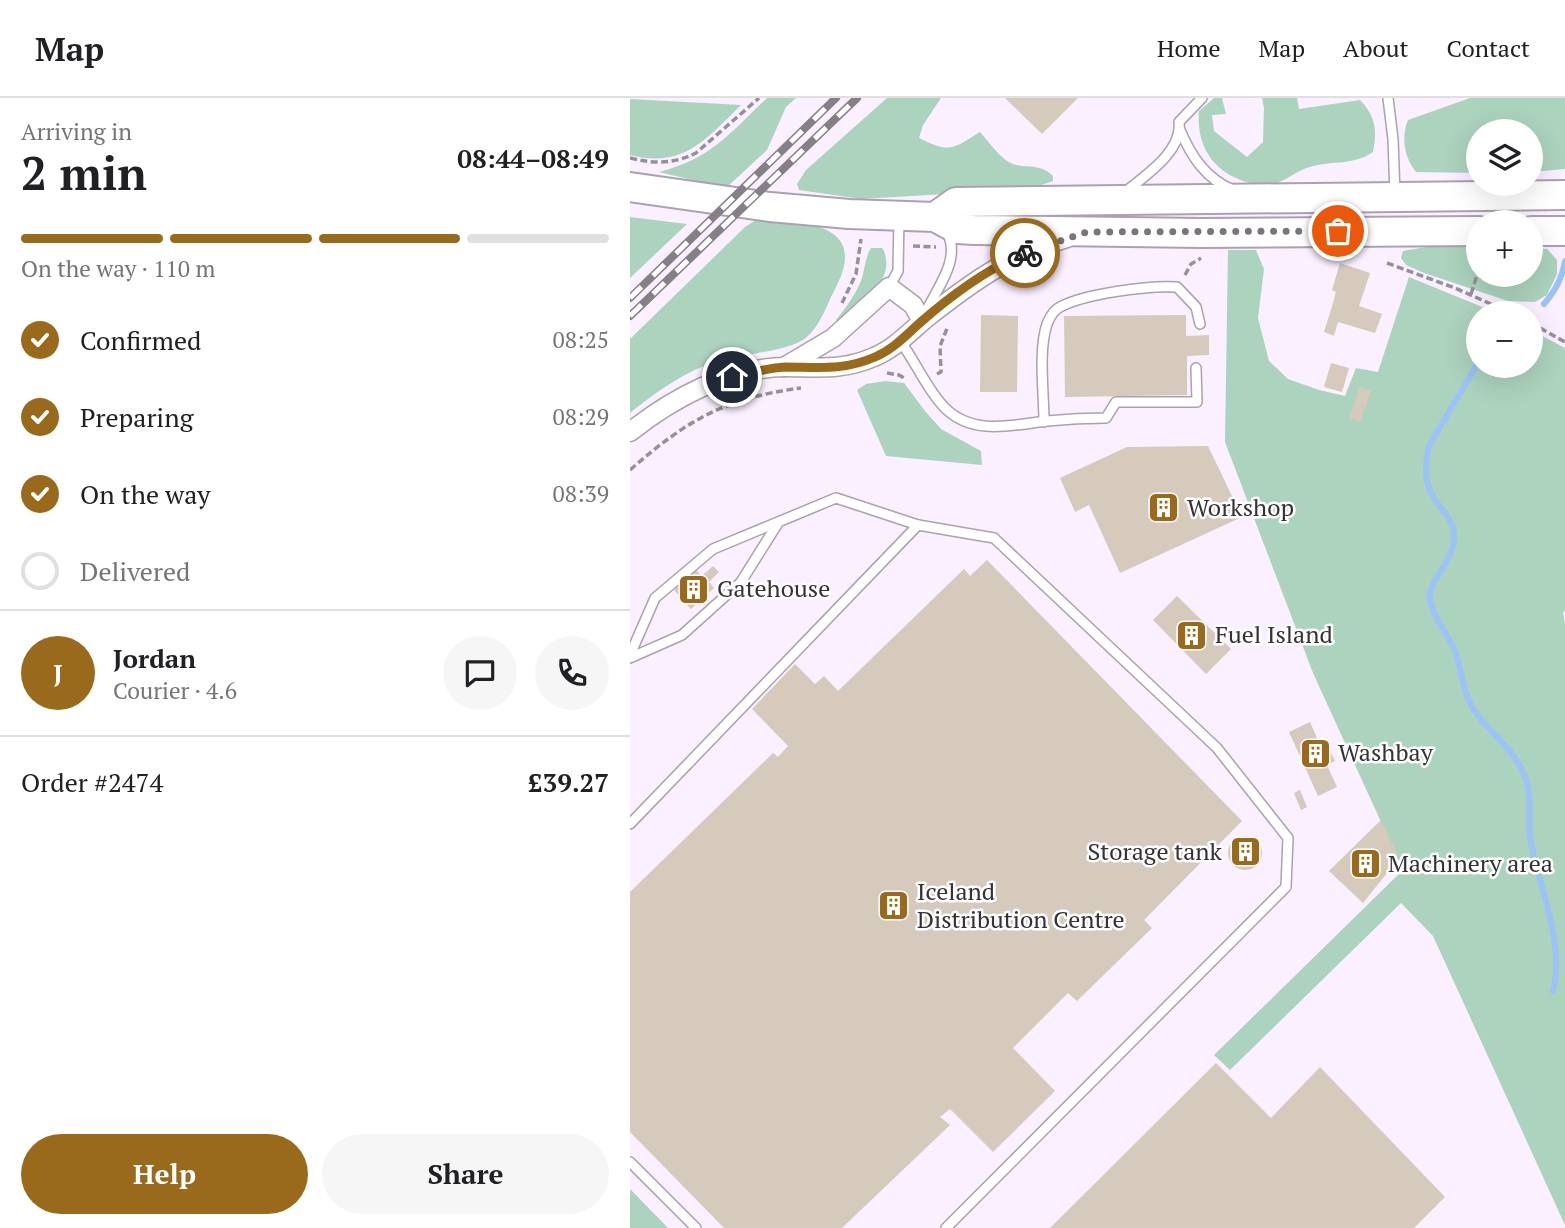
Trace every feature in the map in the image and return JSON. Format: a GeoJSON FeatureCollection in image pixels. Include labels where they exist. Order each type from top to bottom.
{"type":"FeatureCollection","features":[{"type":"Feature","properties":{"kind":"main road"},"geometry":{"type":"LineString","coordinates":[[632,187],[770,207],[899,230],[935,217],[956,202],[1565,195]]}},
{"type":"Feature","properties":{"kind":"main road"},"geometry":{"type":"LineString","coordinates":[[935,217],[957,229],[1087,232],[1466,231]]}},
{"type":"Feature","properties":{"kind":"main road"},"geometry":{"type":"LineString","coordinates":[[1543,231],[1565,230]]}},
{"type":"Feature","properties":{"kind":"street"},"geometry":{"type":"LineString","coordinates":[[630,432],[653,414],[704,386],[745,374],[784,367],[839,368],[877,356],[900,341],[962,289],[1002,263],[1026,252],[1087,232]]}},
{"type":"Feature","properties":{"kind":"street"},"geometry":{"type":"LineString","coordinates":[[784,367],[833,338],[889,287],[913,305],[922,321]]}},
{"type":"Feature","properties":{"kind":"lane"},"geometry":{"type":"LineString","coordinates":[[1202,98],[1178,122],[1194,158],[1214,180],[1244,194],[1267,198]]}},
{"type":"Feature","properties":{"kind":"lane"},"geometry":{"type":"LineString","coordinates":[[1388,98],[1394,139],[1395,195]]}},
{"type":"Feature","properties":{"kind":"lane"},"geometry":{"type":"LineString","coordinates":[[1117,199],[1169,152],[1180,130]]}},
{"type":"Feature","properties":{"kind":"lane"},"geometry":{"type":"LineString","coordinates":[[922,321],[947,271],[953,249],[949,235],[935,217]]}},
{"type":"Feature","properties":{"kind":"lane"},"geometry":{"type":"LineString","coordinates":[[889,287],[898,271],[899,230]]}},
{"type":"Feature","properties":{"kind":"lane"},"geometry":{"type":"LineString","coordinates":[[1044,422],[1043,339],[1048,321],[1057,308],[1098,296],[1161,286],[1177,287],[1196,307],[1200,324]]}},
{"type":"Feature","properties":{"kind":"lane"},"geometry":{"type":"LineString","coordinates":[[900,341],[948,411],[973,424],[1000,428],[1106,418],[1116,402],[1197,402],[1196,368]]}},
{"type":"Feature","properties":{"kind":"lane"},"geometry":{"type":"LineString","coordinates":[[630,657],[654,598],[713,549],[836,498],[918,525],[994,538],[1217,748],[1288,838],[1286,887],[946,1228]]}},
{"type":"Feature","properties":{"kind":"lane"},"geometry":{"type":"LineString","coordinates":[[630,657],[682,635],[741,582],[779,522]]}},
{"type":"Feature","properties":{"kind":"lane"},"geometry":{"type":"LineString","coordinates":[[630,824],[918,525]]}},
{"type":"Feature","properties":{"kind":"lane"},"geometry":{"type":"LineString","coordinates":[[630,1162],[696,1228]]}},
{"type":"Feature","properties":{"kind":"path"},"geometry":{"type":"LineString","coordinates":[[630,158],[659,164],[685,159],[707,144],[760,98]]}},
{"type":"Feature","properties":{"kind":"path"},"geometry":{"type":"LineString","coordinates":[[899,230],[953,249]]}},
{"type":"Feature","properties":{"kind":"path"},"geometry":{"type":"LineString","coordinates":[[835,312],[856,274],[861,239]]}},
{"type":"Feature","properties":{"kind":"path"},"geometry":{"type":"LineString","coordinates":[[1177,287],[1191,264],[1208,254]]}},
{"type":"Feature","properties":{"kind":"path"},"geometry":{"type":"LineString","coordinates":[[1387,263],[1484,301]]}},
{"type":"Feature","properties":{"kind":"path"},"geometry":{"type":"LineString","coordinates":[[1471,295],[1473,287]]}},
{"type":"Feature","properties":{"kind":"path"},"geometry":{"type":"LineString","coordinates":[[884,373],[899,375],[918,385],[941,372],[940,346],[953,318]]}},
{"type":"Feature","properties":{"kind":"path"},"geometry":{"type":"LineString","coordinates":[[1543,330],[1565,342]]}},
{"type":"Feature","properties":{"kind":"path"},"geometry":{"type":"LineString","coordinates":[[630,470],[671,435],[713,411],[752,396],[811,386]]}},
{"type":"Feature","properties":{"kind":"green space"},"geometry":{"type":"Polygon","coordinates":[[[767,98],[796,98],[786,107],[767,150],[726,188],[659,172],[692,160],[718,144],[767,98]]]}},
{"type":"Feature","properties":{"kind":"green space"},"geometry":{"type":"Polygon","coordinates":[[[887,98],[941,98],[923,125],[919,138],[938,146],[950,147],[963,143],[980,132],[1007,161],[1047,171],[1053,176],[1053,181],[1030,189],[861,199],[799,190],[797,184],[806,170],[887,98]]]}},
{"type":"Feature","properties":{"kind":"green space"},"geometry":{"type":"Polygon","coordinates":[[[1214,98],[1222,98],[1226,114],[1212,115],[1214,131],[1247,157],[1263,142],[1262,98],[1297,98],[1299,109],[1360,100],[1374,124],[1373,152],[1350,161],[1305,169],[1269,186],[1237,179],[1217,166],[1204,147],[1199,111],[1214,98]]]}},
{"type":"Feature","properties":{"kind":"green space"},"geometry":{"type":"Polygon","coordinates":[[[1470,98],[1565,98],[1565,169],[1543,171],[1543,119],[1466,119],[1466,173],[1416,172],[1405,147],[1408,120],[1470,98]]]}},
{"type":"Feature","properties":{"kind":"green space"},"geometry":{"type":"Polygon","coordinates":[[[630,99],[741,105],[693,148],[665,158],[649,158],[630,155],[630,99]]]}},
{"type":"Feature","properties":{"kind":"green space"},"geometry":{"type":"Polygon","coordinates":[[[630,217],[687,224],[630,278],[630,217]]]}},
{"type":"Feature","properties":{"kind":"green space"},"geometry":{"type":"Polygon","coordinates":[[[756,220],[811,225],[835,235],[843,245],[845,262],[842,273],[815,328],[806,338],[794,344],[728,358],[702,367],[664,388],[630,413],[630,339],[745,227],[756,220]]]}},
{"type":"Feature","properties":{"kind":"green space"},"geometry":{"type":"Polygon","coordinates":[[[1438,245],[1466,246],[1466,287],[1406,265],[1401,258],[1403,251],[1438,245]]]}},
{"type":"Feature","properties":{"kind":"green space"},"geometry":{"type":"Polygon","coordinates":[[[871,248],[882,248],[884,251],[885,273],[873,292],[838,323],[836,320],[861,281],[871,248]]]}},
{"type":"Feature","properties":{"kind":"green space"},"geometry":{"type":"Polygon","coordinates":[[[1543,249],[1547,249],[1557,260],[1557,274],[1547,295],[1537,301],[1508,301],[1466,287],[1543,287],[1543,249]]]}},
{"type":"Feature","properties":{"kind":"green space"},"geometry":{"type":"Polygon","coordinates":[[[1228,250],[1256,250],[1264,269],[1258,318],[1269,361],[1288,379],[1319,390],[1345,396],[1356,368],[1378,372],[1409,277],[1468,301],[1466,378],[1543,378],[1543,336],[1565,348],[1565,1225],[1433,936],[1401,903],[1230,1070],[1214,1055],[1403,870],[1313,673],[1225,442],[1228,250]]]}},
{"type":"Feature","properties":{"kind":"green space"},"geometry":{"type":"Polygon","coordinates":[[[885,381],[904,383],[941,429],[981,451],[982,465],[886,456],[857,390],[866,384],[885,381]]]}},
{"type":"Feature","properties":{"kind":"green space"},"geometry":{"type":"Polygon","coordinates":[[[630,1189],[668,1228],[630,1228],[630,1189]]]}},
{"type":"Feature","properties":{"kind":"building"},"geometry":{"type":"Polygon","coordinates":[[[1005,98],[1078,98],[1042,134],[1005,98]]]}},
{"type":"Feature","properties":{"kind":"building"},"geometry":{"type":"Polygon","coordinates":[[[1340,263],[1370,273],[1359,306],[1382,314],[1375,333],[1338,322],[1334,336],[1324,332],[1336,292],[1332,290],[1340,263]]]}},
{"type":"Feature","properties":{"kind":"building"},"geometry":{"type":"Polygon","coordinates":[[[981,315],[1018,316],[1017,392],[980,392],[981,315]]]}},
{"type":"Feature","properties":{"kind":"building"},"geometry":{"type":"Polygon","coordinates":[[[1186,315],[1186,336],[1209,335],[1209,355],[1187,356],[1187,395],[1065,397],[1064,316],[1186,315]]]}},
{"type":"Feature","properties":{"kind":"building"},"geometry":{"type":"Polygon","coordinates":[[[1331,363],[1349,368],[1342,392],[1324,387],[1331,363]]]}},
{"type":"Feature","properties":{"kind":"building"},"geometry":{"type":"Polygon","coordinates":[[[1360,387],[1371,391],[1360,422],[1349,418],[1360,387]]]}},
{"type":"Feature","properties":{"kind":"building","name":"Workshop"},"geometry":{"type":"Polygon","coordinates":[[[1208,446],[1242,517],[1120,573],[1089,505],[1075,512],[1060,478],[1127,447],[1208,446]]]}},
{"type":"Feature","properties":{"kind":"building","name":"Iceland Distribution Centre"},"geometry":{"type":"Polygon","coordinates":[[[987,560],[1242,821],[1144,920],[1152,928],[1077,1001],[1068,993],[1013,1048],[1055,1091],[993,1152],[950,1109],[940,1117],[950,1125],[842,1228],[724,1228],[630,1132],[630,892],[773,753],[778,757],[788,746],[752,709],[795,664],[815,684],[824,676],[838,691],[964,569],[970,576],[987,560]]]}},
{"type":"Feature","properties":{"kind":"building","name":"Gatehouse"},"geometry":{"type":"Polygon","coordinates":[[[713,566],[719,572],[709,582],[714,588],[691,609],[674,590],[696,570],[702,576],[713,566]]]}},
{"type":"Feature","properties":{"kind":"building","name":"Fuel Island"},"geometry":{"type":"Polygon","coordinates":[[[1177,596],[1231,649],[1206,674],[1153,620],[1177,596]]]}},
{"type":"Feature","properties":{"kind":"building","name":"Washbay"},"geometry":{"type":"Polygon","coordinates":[[[1310,722],[1320,745],[1326,743],[1335,761],[1327,765],[1337,787],[1318,796],[1289,732],[1310,722]]]}},
{"type":"Feature","properties":{"kind":"building"},"geometry":{"type":"Polygon","coordinates":[[[1300,790],[1307,807],[1301,810],[1294,793],[1300,790]]]}},
{"type":"Feature","properties":{"kind":"building","name":"Machinery area"},"geometry":{"type":"Polygon","coordinates":[[[1381,820],[1399,858],[1363,903],[1329,871],[1381,820]]]}},
{"type":"Feature","properties":{"kind":"building","name":"Storage tank"},"geometry":{"type":"Polygon","coordinates":[[[1245,836],[1257,841],[1262,853],[1257,865],[1245,870],[1233,865],[1228,853],[1233,841],[1245,836]]]}},
{"type":"Feature","properties":{"kind":"building"},"geometry":{"type":"Polygon","coordinates":[[[1216,1063],[1271,1118],[1320,1067],[1445,1197],[1414,1228],[1050,1228],[1216,1063]]]}},
{"type":"Feature","properties":{"kind":"waterway"},"geometry":{"type":"LineString","coordinates":[[1544,304],[1558,284],[1565,261]]}},
{"type":"Feature","properties":{"kind":"waterway"},"geometry":{"type":"LineString","coordinates":[[1469,378],[1429,446],[1426,466],[1428,486],[1450,520],[1454,535],[1451,553],[1433,584],[1430,598],[1434,612],[1455,651],[1472,707],[1512,753],[1526,779],[1531,843],[1554,936],[1556,973],[1553,991]]}},
{"type":"Feature","properties":{"kind":"railway"},"geometry":{"type":"LineString","coordinates":[[630,298],[836,98]]}},
{"type":"Feature","properties":{"kind":"railway"},"geometry":{"type":"LineString","coordinates":[[630,316],[857,98]]}},
{"type":"Feature","properties":{"kind":"way so far"},"geometry":{"type":"LineString","coordinates":[[1025,253],[1087,232],[1338,231]]}},
{"type":"Feature","properties":{"kind":"place","name":"Workshop"},"geometry":{"type":"Point","coordinates":[1164,508]}},
{"type":"Feature","properties":{"kind":"place","name":"Gatehouse"},"geometry":{"type":"Point","coordinates":[694,589]}},
{"type":"Feature","properties":{"kind":"place","name":"Fuel Island"},"geometry":{"type":"Point","coordinates":[1192,635]}},
{"type":"Feature","properties":{"kind":"place","name":"Washbay"},"geometry":{"type":"Point","coordinates":[1315,753]}},
{"type":"Feature","properties":{"kind":"place","name":"Storage tank"},"geometry":{"type":"Point","coordinates":[1245,852]}},
{"type":"Feature","properties":{"kind":"place","name":"Machinery area"},"geometry":{"type":"Point","coordinates":[1365,864]}},
{"type":"Feature","properties":{"kind":"place","name":"Iceland Distribution Centre"},"geometry":{"type":"Point","coordinates":[894,906]}},
{"type":"Feature","properties":{"kind":"route"},"geometry":{"type":"LineString","coordinates":[[732,377],[784,367],[839,368],[877,356],[900,341],[979,277],[1025,253]]}}]}
